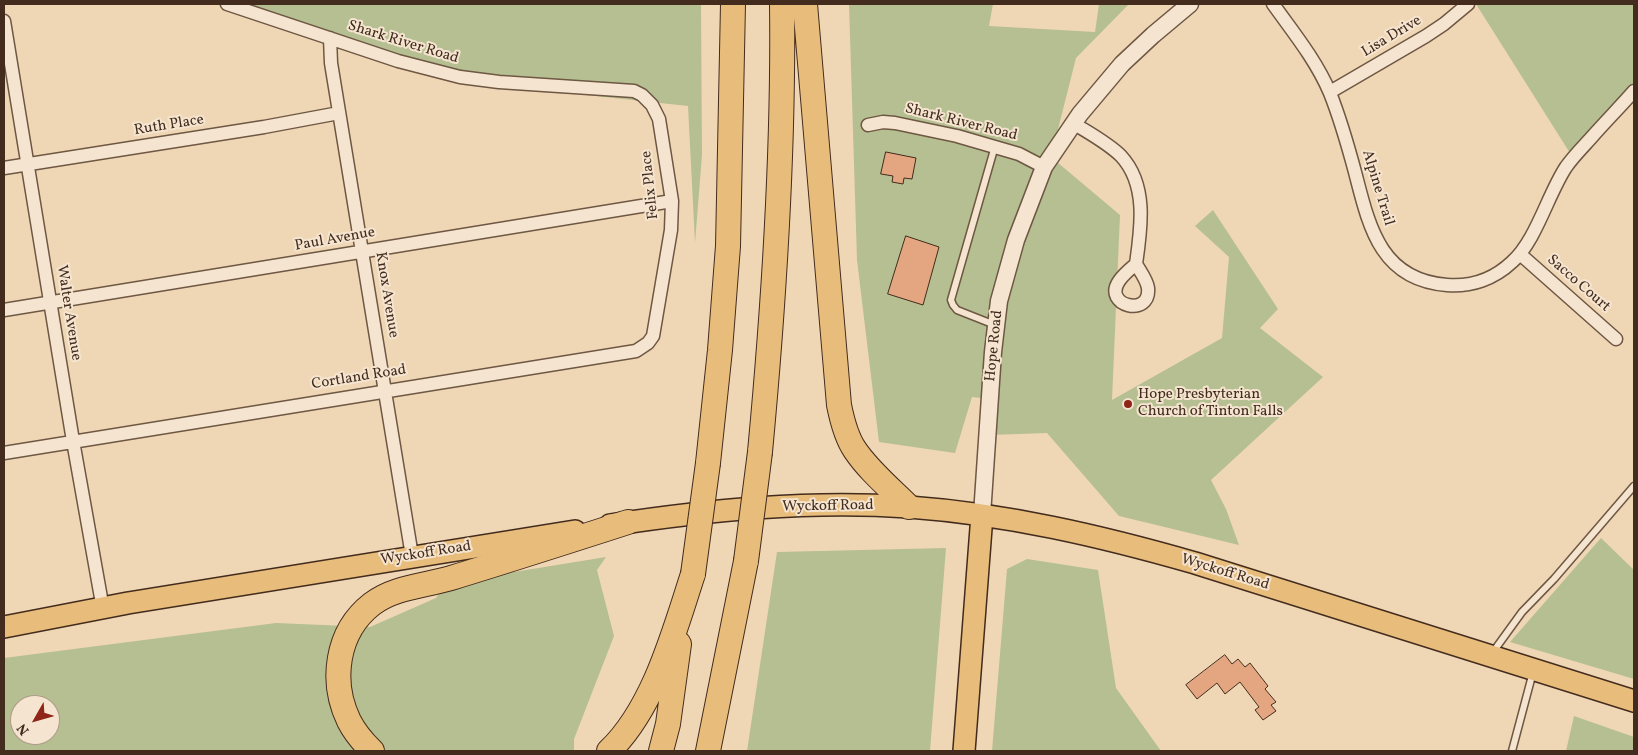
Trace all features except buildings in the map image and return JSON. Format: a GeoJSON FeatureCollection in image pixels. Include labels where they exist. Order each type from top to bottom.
{"type":"FeatureCollection","features":[{"type":"Feature","properties":{"kind":"highway"},"geometry":{"type":"LineString","coordinates":[[661,751],[668,724],[708,463],[719,360],[728,246],[733,4]]}},
{"type":"Feature","properties":{"kind":"highway"},"geometry":{"type":"LineString","coordinates":[[708,751],[746,561],[760,452],[772,322],[779,196],[782,4]]}},
{"type":"Feature","properties":{"kind":"highway"},"geometry":{"type":"LineString","coordinates":[[805,4],[840,411],[850,440],[858,455],[910,507]]}},
{"type":"Feature","properties":{"kind":"highway"},"geometry":{"type":"LineString","coordinates":[[372,751],[362,741],[342,705],[338,674],[340,656],[348,634],[361,615],[372,604],[398,591],[448,579],[628,522]]}},
{"type":"Feature","properties":{"kind":"highway"},"geometry":{"type":"LineString","coordinates":[[609,751],[625,732],[646,701],[656,681],[690,583]]}},
{"type":"Feature","properties":{"kind":"main road","name":"Wyckoff Road"},"geometry":{"type":"LineString","coordinates":[[4,627],[412,556],[628,522],[740,509],[857,505],[910,507],[1041,524],[1127,543],[1534,668],[1634,701]]}},
{"type":"Feature","properties":{"kind":"main road","name":"Hope Road"},"geometry":{"type":"LineString","coordinates":[[964,751],[982,515]]}},
{"type":"Feature","properties":{"kind":"street","name":"Shark River Road"},"geometry":{"type":"LineString","coordinates":[[227,4],[431,71],[499,82],[634,91]]}},
{"type":"Feature","properties":{"kind":"street","name":"Hope Road"},"geometry":{"type":"LineString","coordinates":[[982,515],[992,352],[999,301],[1006,270],[1016,240],[1044,167],[1073,123],[1122,64],[1190,4]]}},
{"type":"Feature","properties":{"kind":"street","name":"Alpine Trail"},"geometry":{"type":"LineString","coordinates":[[1272,4],[1304,46],[1330,92],[1367,218],[1380,247],[1391,261],[1405,272],[1426,282],[1462,285],[1489,278],[1501,272],[1520,254],[1526,245],[1567,166],[1634,91]]}},
{"type":"Feature","properties":{"kind":"street","name":"Lisa Drive"},"geometry":{"type":"LineString","coordinates":[[1330,92],[1426,36],[1468,4]]}},
{"type":"Feature","properties":{"kind":"street","name":"Walter Avenue"},"geometry":{"type":"LineString","coordinates":[[4,21],[73,441],[103,609]]}},
{"type":"Feature","properties":{"kind":"street","name":"Knox Avenue"},"geometry":{"type":"LineString","coordinates":[[330,38],[331,63],[412,556]]}},
{"type":"Feature","properties":{"kind":"street","name":"Felix Place"},"geometry":{"type":"LineString","coordinates":[[634,91],[642,95],[652,106],[659,119],[672,202],[671,230],[655,330],[648,344]]}},
{"type":"Feature","properties":{"kind":"street","name":"Ruth Place"},"geometry":{"type":"LineString","coordinates":[[4,168],[264,127],[339,113]]}},
{"type":"Feature","properties":{"kind":"street","name":"Shark River Road"},"geometry":{"type":"LineString","coordinates":[[868,125],[883,122],[896,123],[957,136],[1019,154],[1044,167]]}},
{"type":"Feature","properties":{"kind":"street"},"geometry":{"type":"LineString","coordinates":[[1073,123],[1120,156],[1128,165],[1136,180],[1140,201],[1140,234],[1136,264]]}},
{"type":"Feature","properties":{"kind":"street","name":"Paul Avenue"},"geometry":{"type":"LineString","coordinates":[[4,310],[672,202]]}},
{"type":"Feature","properties":{"kind":"street","name":"Sacco Court"},"geometry":{"type":"LineString","coordinates":[[1520,254],[1616,339]]}},
{"type":"Feature","properties":{"kind":"street","name":"Cortland Road"},"geometry":{"type":"LineString","coordinates":[[4,453],[636,351],[648,344]]}},
{"type":"Feature","properties":{"kind":"lane"},"geometry":{"type":"LineString","coordinates":[[995,146],[951,300],[957,310],[996,326]]}},
{"type":"Feature","properties":{"kind":"lane"},"geometry":{"type":"LineString","coordinates":[[1491,655],[1522,612],[1554,579],[1634,486]]}},
{"type":"Feature","properties":{"kind":"lane"},"geometry":{"type":"LineString","coordinates":[[1512,751],[1534,668]]}},
{"type":"Feature","properties":{"kind":"green space"},"geometry":{"type":"Polygon","coordinates":[[[226,4],[701,4],[702,155],[695,243],[688,106],[484,84],[226,4]]]}},
{"type":"Feature","properties":{"kind":"green space"},"geometry":{"type":"Polygon","coordinates":[[[849,4],[993,4],[989,26],[1095,32],[1099,4],[1129,4],[1076,58],[1051,157],[1120,215],[1112,400],[1222,338],[1229,257],[1195,226],[1213,210],[1278,309],[1260,328],[1323,377],[1211,480],[1226,509],[1239,545],[1119,516],[1047,433],[990,435],[990,399],[972,397],[955,453],[879,442],[857,260],[849,4]]]}},
{"type":"Feature","properties":{"kind":"green space"},"geometry":{"type":"Polygon","coordinates":[[[1476,4],[1634,4],[1634,90],[1575,161],[1476,4]]]}},
{"type":"Feature","properties":{"kind":"green space"},"geometry":{"type":"Polygon","coordinates":[[[1601,538],[1634,570],[1634,679],[1510,642],[1601,538]]]}},
{"type":"Feature","properties":{"kind":"green space"},"geometry":{"type":"Polygon","coordinates":[[[946,548],[930,751],[747,751],[777,552],[946,548]]]}},
{"type":"Feature","properties":{"kind":"green space"},"geometry":{"type":"Polygon","coordinates":[[[606,557],[597,570],[614,636],[574,739],[574,751],[4,751],[4,658],[276,623],[370,627],[436,598],[446,583],[606,557]]]}},
{"type":"Feature","properties":{"kind":"green space"},"geometry":{"type":"Polygon","coordinates":[[[1027,559],[1098,570],[1116,688],[1161,751],[992,751],[1007,569],[1027,559]]]}},
{"type":"Feature","properties":{"kind":"green space"},"geometry":{"type":"Polygon","coordinates":[[[1574,716],[1634,737],[1634,751],[1566,751],[1574,716]]]}},
{"type":"Feature","properties":{"kind":"place","name":"Hope Presbyterian Church of Tinton Falls"},"geometry":{"type":"Point","coordinates":[1128,404]}}]}
